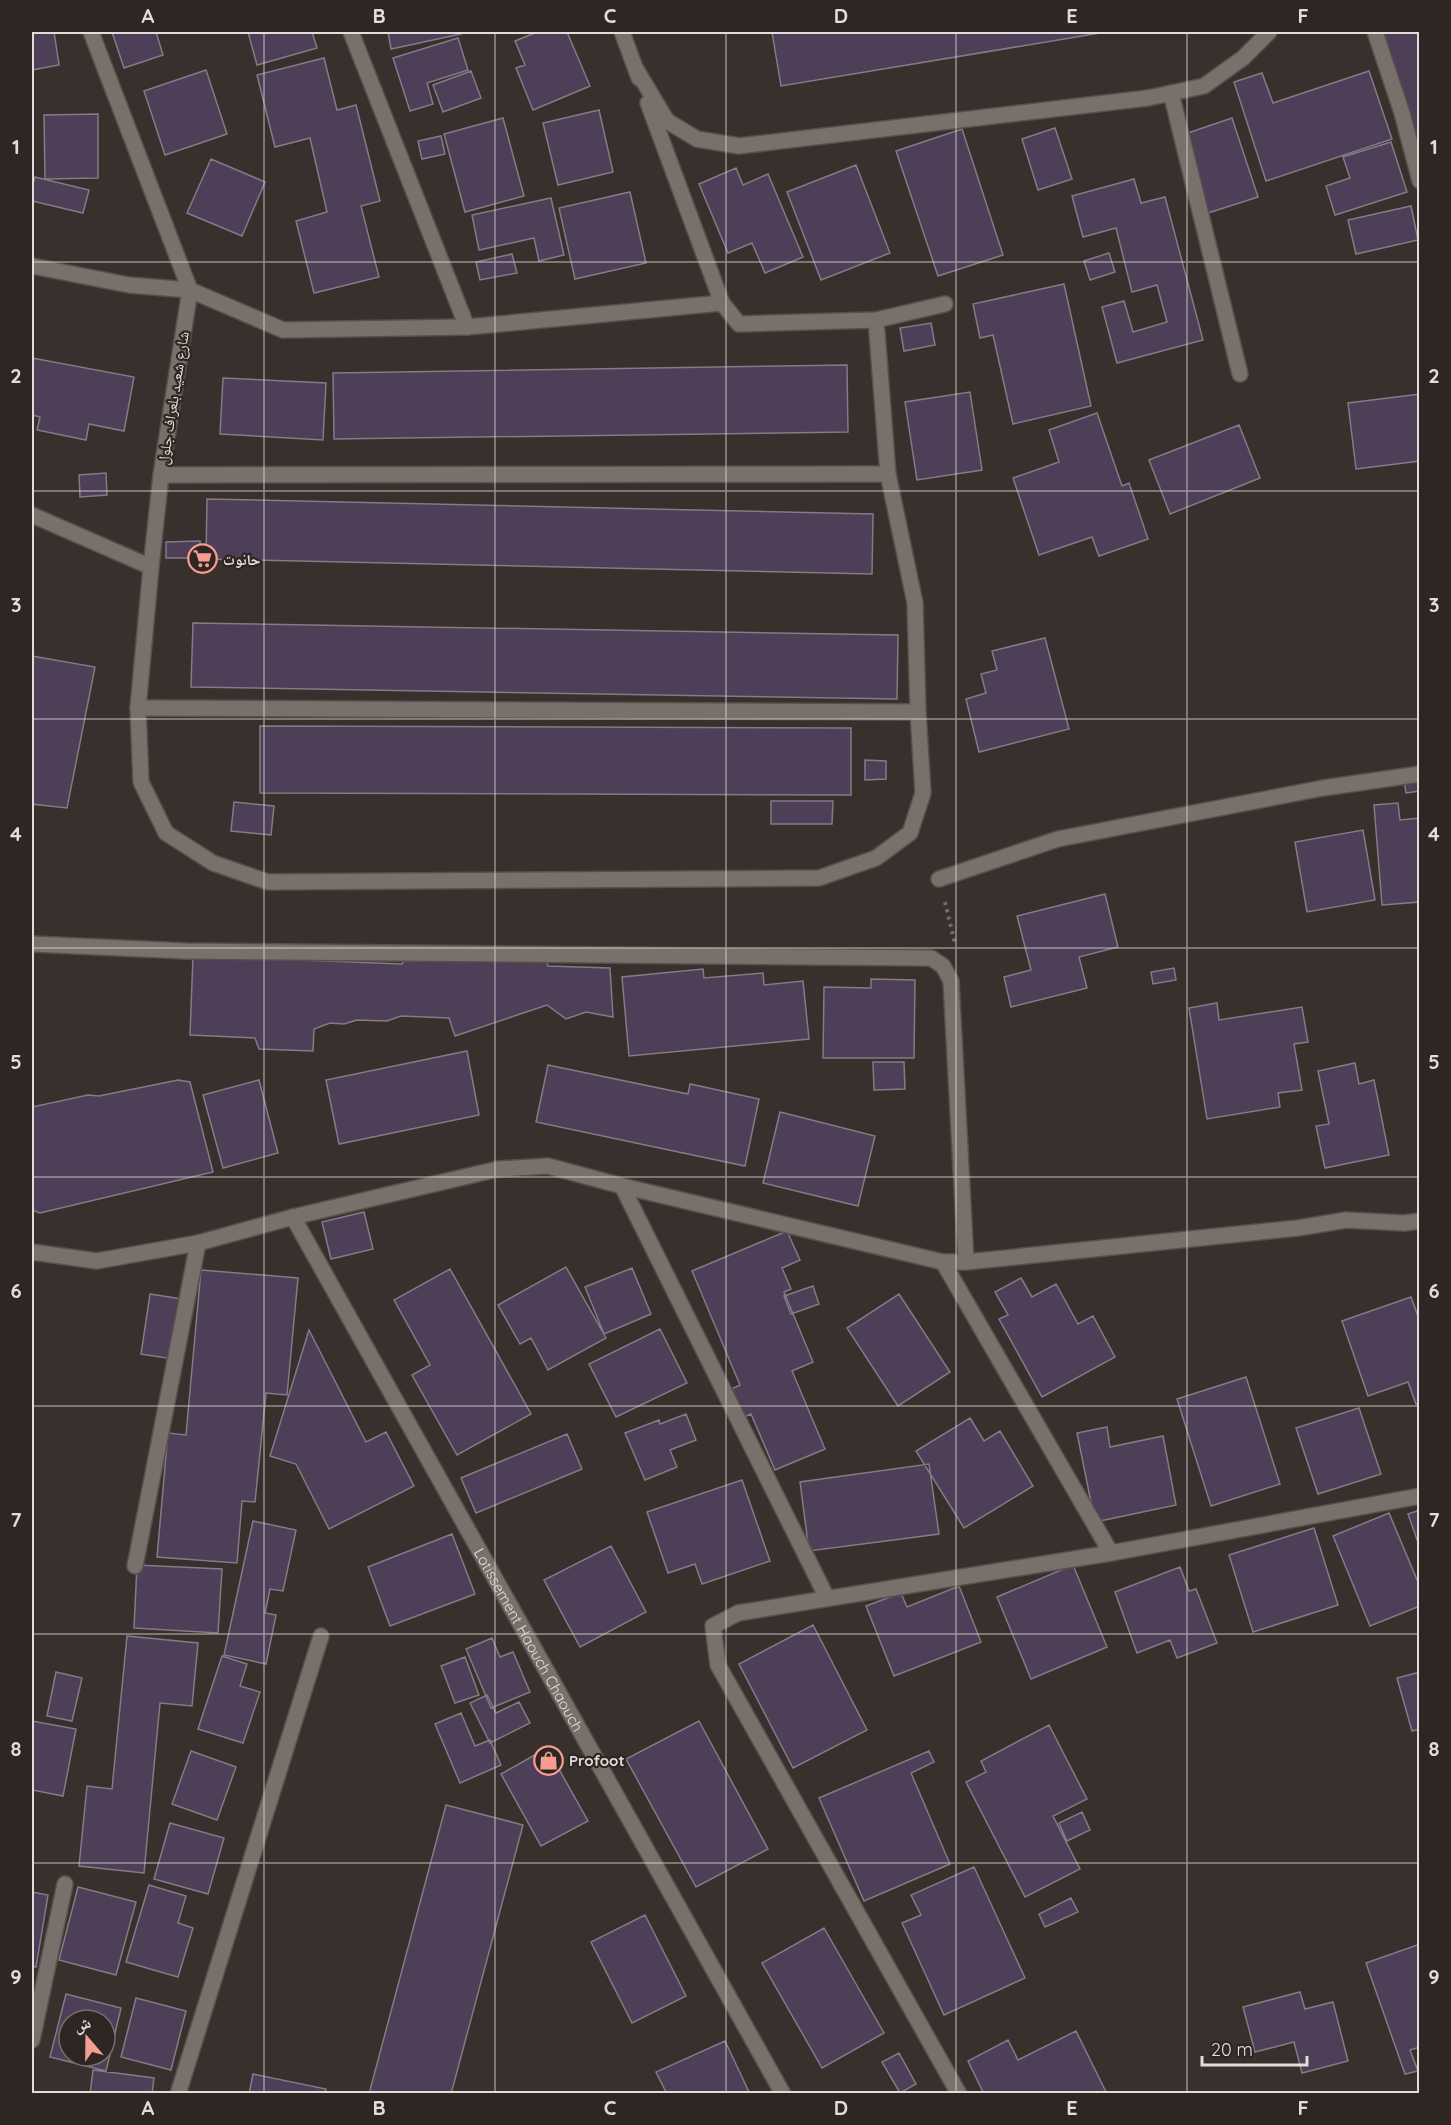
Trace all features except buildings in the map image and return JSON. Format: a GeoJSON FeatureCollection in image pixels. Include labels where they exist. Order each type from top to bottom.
{"type":"FeatureCollection","features":[{"type":"Feature","properties":{"kind":"street","name":"شارع شعيد بلعراف جلول"},"geometry":{"type":"LineString","coordinates":[[91,32],[190,290],[161,475],[138,708],[141,782],[166,833],[213,863],[268,882],[819,878],[876,858],[910,833],[922,793],[918,712]]}},
{"type":"Feature","properties":{"kind":"street"},"geometry":{"type":"LineString","coordinates":[[351,32],[467,327]]}},
{"type":"Feature","properties":{"kind":"street"},"geometry":{"type":"LineString","coordinates":[[622,32],[722,303],[739,324],[876,320],[945,304]]}},
{"type":"Feature","properties":{"kind":"street"},"geometry":{"type":"LineString","coordinates":[[636,69],[667,121],[697,139],[739,146],[1148,98],[1204,86],[1243,58],[1269,32]]}},
{"type":"Feature","properties":{"kind":"street"},"geometry":{"type":"LineString","coordinates":[[1376,32],[1402,113],[1419,181]]}},
{"type":"Feature","properties":{"kind":"street"},"geometry":{"type":"LineString","coordinates":[[1171,93],[1240,374]]}},
{"type":"Feature","properties":{"kind":"street"},"geometry":{"type":"LineString","coordinates":[[32,266],[129,285],[190,290],[283,330],[467,327],[722,303]]}},
{"type":"Feature","properties":{"kind":"street"},"geometry":{"type":"LineString","coordinates":[[138,708],[918,712],[915,603],[888,474],[876,320]]}},
{"type":"Feature","properties":{"kind":"street"},"geometry":{"type":"LineString","coordinates":[[161,475],[888,474]]}},
{"type":"Feature","properties":{"kind":"street"},"geometry":{"type":"LineString","coordinates":[[32,515],[151,567]]}},
{"type":"Feature","properties":{"kind":"street"},"geometry":{"type":"LineString","coordinates":[[939,879],[1058,839],[1323,788],[1419,774]]}},
{"type":"Feature","properties":{"kind":"street"},"geometry":{"type":"LineString","coordinates":[[32,944],[186,951],[931,958],[943,966],[951,981],[966,1262]]}},
{"type":"Feature","properties":{"kind":"street"},"geometry":{"type":"LineString","coordinates":[[32,1252],[97,1261],[198,1243],[293,1217],[498,1169],[548,1166],[622,1186],[943,1262],[966,1262],[1298,1228],[1346,1220],[1404,1223],[1419,1221]]}},
{"type":"Feature","properties":{"kind":"street"},"geometry":{"type":"LineString","coordinates":[[622,1186],[827,1598]]}},
{"type":"Feature","properties":{"kind":"street","name":"Lotissement Haouch Chaouch"},"geometry":{"type":"LineString","coordinates":[[293,1217],[783,2094]]}},
{"type":"Feature","properties":{"kind":"street"},"geometry":{"type":"LineString","coordinates":[[135,1566],[198,1243]]}},
{"type":"Feature","properties":{"kind":"street"},"geometry":{"type":"LineString","coordinates":[[943,1262],[1111,1554]]}},
{"type":"Feature","properties":{"kind":"street"},"geometry":{"type":"LineString","coordinates":[[959,2094],[718,1665],[713,1626],[738,1613],[1111,1554],[1419,1497]]}},
{"type":"Feature","properties":{"kind":"street"},"geometry":{"type":"LineString","coordinates":[[178,2094],[321,1636]]}},
{"type":"Feature","properties":{"kind":"street"},"geometry":{"type":"LineString","coordinates":[[32,2040],[65,1884]]}},
{"type":"Feature","properties":{"kind":"place","name":"حانوت"},"geometry":{"type":"Point","coordinates":[202,559]}},
{"type":"Feature","properties":{"kind":"place","name":"Profoot"},"geometry":{"type":"Point","coordinates":[548,1760]}}]}
